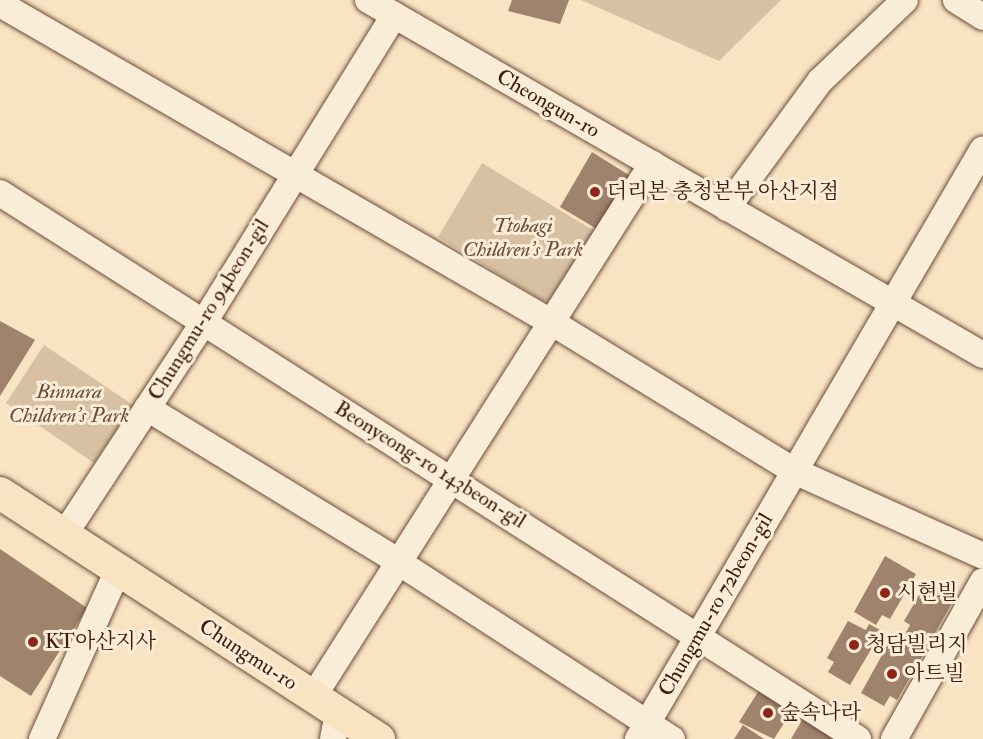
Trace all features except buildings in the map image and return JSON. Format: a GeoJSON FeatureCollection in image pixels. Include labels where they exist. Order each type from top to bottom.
{"type":"FeatureCollection","features":[{"type":"Feature","properties":{"kind":"main road","name":"Chungmu-ro"},"geometry":{"type":"LineString","coordinates":[[0,493],[118,570],[328,716],[379,739]]}},
{"type":"Feature","properties":{"kind":"street","name":"Cheongun-ro"},"geometry":{"type":"LineString","coordinates":[[368,0],[983,355]]}},
{"type":"Feature","properties":{"kind":"street"},"geometry":{"type":"LineString","coordinates":[[727,207],[820,81],[905,0]]}},
{"type":"Feature","properties":{"kind":"street"},"geometry":{"type":"LineString","coordinates":[[956,0],[983,17]]}},
{"type":"Feature","properties":{"kind":"street"},"geometry":{"type":"LineString","coordinates":[[0,4],[551,322],[795,471],[983,556]]}},
{"type":"Feature","properties":{"kind":"street","name":"Chungmu-ro 94beon-gil"},"geometry":{"type":"LineString","coordinates":[[64,535],[204,322],[394,15]]}},
{"type":"Feature","properties":{"kind":"street","name":"Chungmu-ro 72beon-gil"},"geometry":{"type":"LineString","coordinates":[[642,731],[983,149]]}},
{"type":"Feature","properties":{"kind":"street"},"geometry":{"type":"LineString","coordinates":[[328,716],[398,564],[652,164]]}},
{"type":"Feature","properties":{"kind":"street","name":"Beonyeong-ro 143beon-gil"},"geometry":{"type":"LineString","coordinates":[[0,193],[452,478],[858,739]]}},
{"type":"Feature","properties":{"kind":"street"},"geometry":{"type":"LineString","coordinates":[[147,408],[398,564],[642,731],[672,739]]}},
{"type":"Feature","properties":{"kind":"street"},"geometry":{"type":"LineString","coordinates":[[42,739],[118,570]]}},
{"type":"Feature","properties":{"kind":"street"},"geometry":{"type":"LineString","coordinates":[[894,739],[983,581]]}},
{"type":"Feature","properties":{"kind":"green space"},"geometry":{"type":"Polygon","coordinates":[[[581,0],[781,0],[719,61],[581,0]]]}},
{"type":"Feature","properties":{"kind":"green space","name":"Ttobagi Children's Park"},"geometry":{"type":"Polygon","coordinates":[[[482,163],[596,232],[555,299],[543,301],[438,237],[482,163]]]}},
{"type":"Feature","properties":{"kind":"green space","name":"Binnara Children's Park"},"geometry":{"type":"Polygon","coordinates":[[[44,345],[133,405],[94,463],[6,403],[44,345]]]}},
{"type":"Feature","properties":{"kind":"place","name":"더리본 충청본부 아산지점"},"geometry":{"type":"Point","coordinates":[595,192]}},
{"type":"Feature","properties":{"kind":"place","name":"시현빌"},"geometry":{"type":"Point","coordinates":[885,593]}},
{"type":"Feature","properties":{"kind":"place","name":"KT아산지사"},"geometry":{"type":"Point","coordinates":[33,642]}},
{"type":"Feature","properties":{"kind":"place","name":"청담빌리지"},"geometry":{"type":"Point","coordinates":[854,645]}},
{"type":"Feature","properties":{"kind":"place","name":"아트빌"},"geometry":{"type":"Point","coordinates":[892,674]}},
{"type":"Feature","properties":{"kind":"place","name":"숲속나라"},"geometry":{"type":"Point","coordinates":[768,713]}}]}
